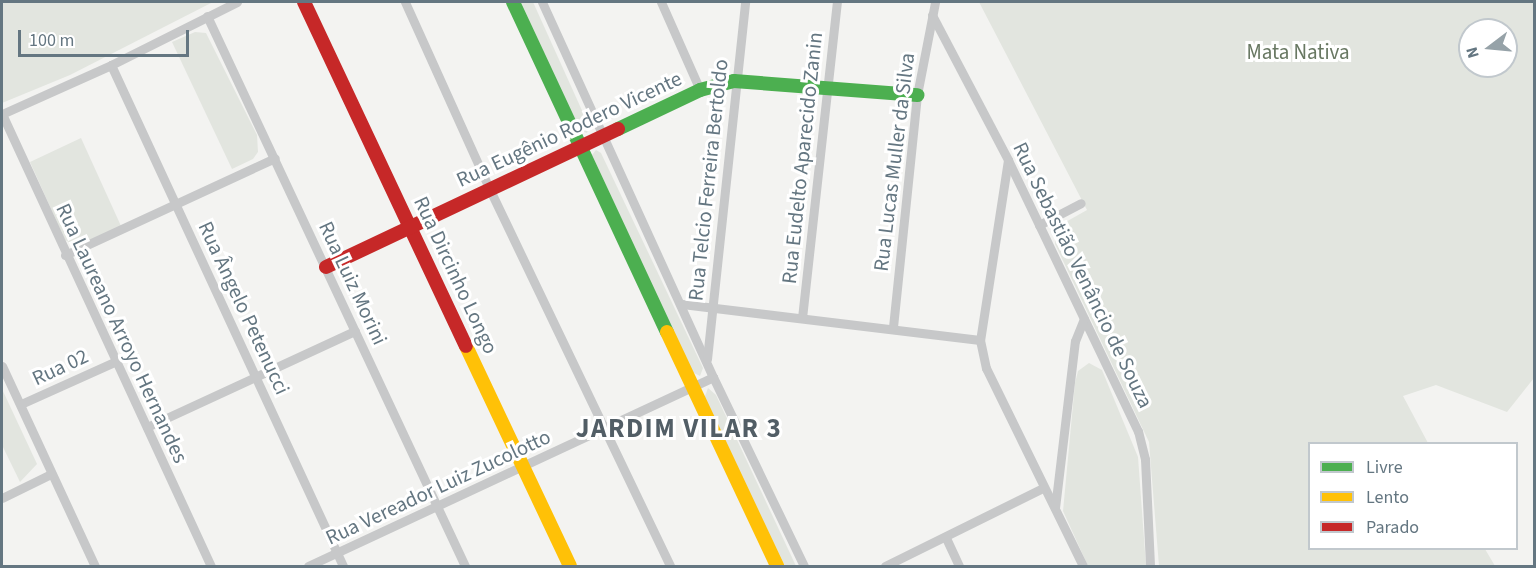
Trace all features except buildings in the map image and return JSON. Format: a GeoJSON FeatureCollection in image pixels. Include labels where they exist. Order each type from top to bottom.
{"type":"FeatureCollection","features":[{"type":"Feature","properties":{"kind":"street"},"geometry":{"type":"LineString","coordinates":[[2,114],[111,65],[237,2]]}},
{"type":"Feature","properties":{"kind":"street","name":"Rua Dircinho Longo"},"geometry":{"type":"LineString","coordinates":[[304,2],[570,567]]}},
{"type":"Feature","properties":{"kind":"street"},"geometry":{"type":"LineString","coordinates":[[405,2],[490,190],[670,567]]}},
{"type":"Feature","properties":{"kind":"street"},"geometry":{"type":"LineString","coordinates":[[513,2],[579,148],[694,386],[777,567]]}},
{"type":"Feature","properties":{"kind":"street"},"geometry":{"type":"LineString","coordinates":[[542,2],[602,137],[682,304],[706,362],[804,567]]}},
{"type":"Feature","properties":{"kind":"street"},"geometry":{"type":"LineString","coordinates":[[661,2],[700,90]]}},
{"type":"Feature","properties":{"kind":"street","name":"Rua Telcio Ferreira Bertoldo"},"geometry":{"type":"LineString","coordinates":[[706,362],[714,308],[734,81],[745,2]]}},
{"type":"Feature","properties":{"kind":"street","name":"Rua Eudelto Aparecido Zanin"},"geometry":{"type":"LineString","coordinates":[[802,318],[837,2]]}},
{"type":"Feature","properties":{"kind":"street","name":"Rua Lucas Muller da Silva"},"geometry":{"type":"LineString","coordinates":[[893,327],[917,95],[935,2]]}},
{"type":"Feature","properties":{"kind":"street","name":"Rua Sebastião Venâncio de Souza"},"geometry":{"type":"LineString","coordinates":[[932,15],[1008,160],[1138,431],[1145,459],[1150,567]]}},
{"type":"Feature","properties":{"kind":"street","name":"Rua Luiz Morini"},"geometry":{"type":"LineString","coordinates":[[207,16],[465,567]]}},
{"type":"Feature","properties":{"kind":"street","name":"Rua Ângelo Petenucci"},"geometry":{"type":"LineString","coordinates":[[111,65],[343,567]]}},
{"type":"Feature","properties":{"kind":"street","name":"Rua Eugênio Rodero Vicente"},"geometry":{"type":"LineString","coordinates":[[326,267],[700,90],[734,81],[917,95]]}},
{"type":"Feature","properties":{"kind":"street","name":"Rua Laureano Arroyo Hernandes"},"geometry":{"type":"LineString","coordinates":[[2,114],[114,362],[147,427],[211,567]]}},
{"type":"Feature","properties":{"kind":"street"},"geometry":{"type":"LineString","coordinates":[[65,255],[275,158]]}},
{"type":"Feature","properties":{"kind":"street"},"geometry":{"type":"LineString","coordinates":[[1008,160],[981,340],[986,368],[1083,567]]}},
{"type":"Feature","properties":{"kind":"street"},"geometry":{"type":"LineString","coordinates":[[1038,225],[1081,203]]}},
{"type":"Feature","properties":{"kind":"street"},"geometry":{"type":"LineString","coordinates":[[682,304],[893,327],[981,340]]}},
{"type":"Feature","properties":{"kind":"street"},"geometry":{"type":"LineString","coordinates":[[1054,508],[1075,341],[1084,319]]}},
{"type":"Feature","properties":{"kind":"street"},"geometry":{"type":"LineString","coordinates":[[147,427],[256,379],[356,331]]}},
{"type":"Feature","properties":{"kind":"street","name":"Rua 02"},"geometry":{"type":"LineString","coordinates":[[21,405],[114,362]]}},
{"type":"Feature","properties":{"kind":"street"},"geometry":{"type":"LineString","coordinates":[[2,366],[95,567]]}},
{"type":"Feature","properties":{"kind":"street","name":"Rua Vereador Luiz Zucolotto"},"geometry":{"type":"LineString","coordinates":[[308,567],[713,377]]}},
{"type":"Feature","properties":{"kind":"street"},"geometry":{"type":"LineString","coordinates":[[2,498],[51,474]]}},
{"type":"Feature","properties":{"kind":"street"},"geometry":{"type":"LineString","coordinates":[[885,567],[1043,488]]}},
{"type":"Feature","properties":{"kind":"street"},"geometry":{"type":"LineString","coordinates":[[946,538],[959,567]]}},
{"type":"Feature","properties":{"kind":"green space"},"geometry":{"type":"Polygon","coordinates":[[[2,2],[213,2],[70,75],[2,103],[2,2]]]}},
{"type":"Feature","properties":{"kind":"green space"},"geometry":{"type":"Polygon","coordinates":[[[521,2],[533,2],[589,126],[587,133],[579,130],[521,2]]]}},
{"type":"Feature","properties":{"kind":"green space","name":"Mata Nativa"},"geometry":{"type":"Polygon","coordinates":[[[979,2],[1534,2],[1534,378],[1507,412],[1436,385],[1403,396],[1427,442],[1308,442],[1308,550],[1486,550],[1495,566],[1159,566],[1149,442],[1055,244],[1056,232],[1064,223],[1087,210],[979,2]]]}},
{"type":"Feature","properties":{"kind":"green space"},"geometry":{"type":"Polygon","coordinates":[[[195,32],[206,33],[257,135],[258,152],[253,159],[232,169],[172,42],[195,32]]]}},
{"type":"Feature","properties":{"kind":"green space"},"geometry":{"type":"Polygon","coordinates":[[[81,138],[121,226],[77,246],[65,240],[30,162],[81,138]]]}},
{"type":"Feature","properties":{"kind":"green space"},"geometry":{"type":"Polygon","coordinates":[[[596,150],[601,153],[703,368],[700,376],[692,372],[592,155],[596,150]]]}},
{"type":"Feature","properties":{"kind":"green space"},"geometry":{"type":"Polygon","coordinates":[[[1089,363],[1102,370],[1138,457],[1146,566],[1088,566],[1063,511],[1075,383],[1078,371],[1089,363]]]}},
{"type":"Feature","properties":{"kind":"green space"},"geometry":{"type":"Polygon","coordinates":[[[708,388],[716,395],[796,566],[785,566],[704,399],[708,388]]]}},
{"type":"Feature","properties":{"kind":"green space"},"geometry":{"type":"Polygon","coordinates":[[[2,389],[37,464],[20,482],[2,445],[2,389]]]}},
{"type":"Feature","properties":{"kind":"traffic: fast"},"geometry":{"type":"LineString","coordinates":[[513,2],[667,332]]}},
{"type":"Feature","properties":{"kind":"traffic: fast"},"geometry":{"type":"LineString","coordinates":[[618,129],[700,90],[734,81],[917,95]]}},
{"type":"Feature","properties":{"kind":"traffic: slow"},"geometry":{"type":"LineString","coordinates":[[667,332],[777,566]]}},
{"type":"Feature","properties":{"kind":"traffic: slow"},"geometry":{"type":"LineString","coordinates":[[466,346],[570,566]]}},
{"type":"Feature","properties":{"kind":"traffic: jam"},"geometry":{"type":"LineString","coordinates":[[304,2],[466,346]]}},
{"type":"Feature","properties":{"kind":"traffic: jam"},"geometry":{"type":"LineString","coordinates":[[326,267],[618,129]]}},
{"type":"Feature","properties":{"kind":"district","name":"JARDIM VILAR 3"},"geometry":{"type":"Point","coordinates":[679,429]}}]}
